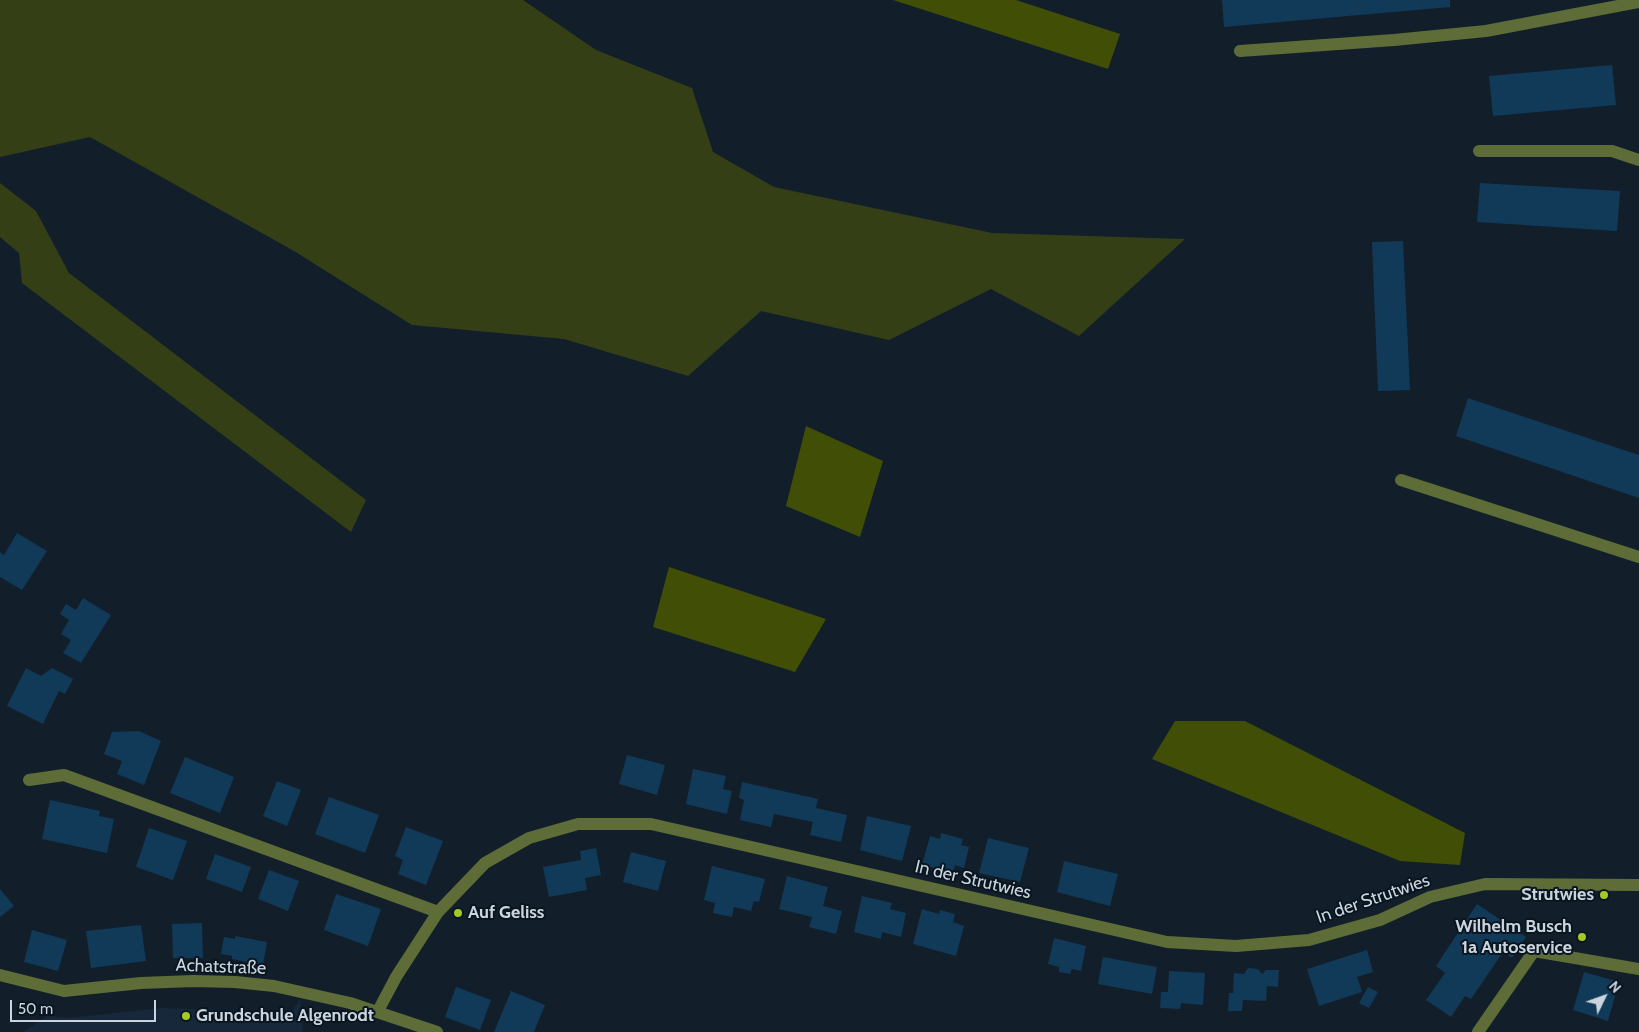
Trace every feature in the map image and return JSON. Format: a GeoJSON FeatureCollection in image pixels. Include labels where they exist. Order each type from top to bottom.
{"type":"FeatureCollection","features":[{"type":"Feature","properties":{"kind":"street"},"geometry":{"type":"LineString","coordinates":[[1240,51],[1394,40],[1486,31],[1639,2]]}},
{"type":"Feature","properties":{"kind":"street"},"geometry":{"type":"LineString","coordinates":[[1479,151],[1612,151],[1639,160]]}},
{"type":"Feature","properties":{"kind":"street"},"geometry":{"type":"LineString","coordinates":[[1401,480],[1639,557]]}},
{"type":"Feature","properties":{"kind":"street"},"geometry":{"type":"LineString","coordinates":[[28,780],[64,775],[438,912]]}},
{"type":"Feature","properties":{"kind":"street","name":"In der Strutwies"},"geometry":{"type":"LineString","coordinates":[[378,1011],[396,977],[438,912],[485,863],[529,838],[578,824],[651,824],[1167,942],[1236,946],[1308,940],[1380,920],[1430,897],[1485,884],[1639,885]]}},
{"type":"Feature","properties":{"kind":"street"},"geometry":{"type":"LineString","coordinates":[[1478,1032],[1534,951],[1639,969]]}},
{"type":"Feature","properties":{"kind":"street","name":"Achatstraße"},"geometry":{"type":"LineString","coordinates":[[0,975],[64,991],[141,983],[235,982],[274,986],[378,1011],[421,1029],[437,1032]]}},
{"type":"Feature","properties":{"kind":"shaded area","name":"Grundschule Algenrodt"},"geometry":{"type":"Polygon","coordinates":[[[300,999],[303,1032],[23,1032],[47,1016],[70,1018],[161,1008],[226,1010],[262,1013],[288,1018],[300,999]]]}},
{"type":"Feature","properties":{"kind":"green space"},"geometry":{"type":"Polygon","coordinates":[[[0,0],[523,0],[596,50],[692,88],[713,152],[774,187],[992,233],[1185,239],[1079,336],[991,289],[889,340],[761,311],[688,376],[564,339],[412,325],[294,251],[90,137],[0,157],[0,0]]]}},
{"type":"Feature","properties":{"kind":"green space"},"geometry":{"type":"Polygon","coordinates":[[[893,0],[1016,0],[1120,34],[1108,69],[893,0]]]}},
{"type":"Feature","properties":{"kind":"green space"},"geometry":{"type":"Polygon","coordinates":[[[0,183],[36,211],[69,273],[366,500],[351,532],[22,283],[19,253],[0,237],[0,183]]]}},
{"type":"Feature","properties":{"kind":"green space"},"geometry":{"type":"Polygon","coordinates":[[[806,426],[883,461],[860,537],[786,506],[806,426]]]}},
{"type":"Feature","properties":{"kind":"green space"},"geometry":{"type":"Polygon","coordinates":[[[669,567],[826,619],[795,672],[653,627],[669,567]]]}},
{"type":"Feature","properties":{"kind":"green space"},"geometry":{"type":"Polygon","coordinates":[[[1175,721],[1245,721],[1465,833],[1460,865],[1400,861],[1152,759],[1175,721]]]}},
{"type":"Feature","properties":{"kind":"building"},"geometry":{"type":"Polygon","coordinates":[[[1222,0],[1450,0],[1450,7],[1224,27],[1222,0]]]}},
{"type":"Feature","properties":{"kind":"building"},"geometry":{"type":"Polygon","coordinates":[[[1612,65],[1616,105],[1493,116],[1489,76],[1612,65]]]}},
{"type":"Feature","properties":{"kind":"building"},"geometry":{"type":"Polygon","coordinates":[[[1480,183],[1620,191],[1617,231],[1477,222],[1480,183]]]}},
{"type":"Feature","properties":{"kind":"building"},"geometry":{"type":"Polygon","coordinates":[[[1403,241],[1410,390],[1378,391],[1372,242],[1403,241]]]}},
{"type":"Feature","properties":{"kind":"building"},"geometry":{"type":"Polygon","coordinates":[[[1468,398],[1639,455],[1639,498],[1456,436],[1468,398]]]}},
{"type":"Feature","properties":{"kind":"building"},"geometry":{"type":"Polygon","coordinates":[[[17,533],[47,551],[22,590],[0,577],[0,552],[4,555],[17,533]]]}},
{"type":"Feature","properties":{"kind":"building"},"geometry":{"type":"Polygon","coordinates":[[[83,598],[111,615],[81,663],[63,653],[71,640],[61,634],[69,620],[60,614],[66,604],[76,610],[83,598]]]}},
{"type":"Feature","properties":{"kind":"building"},"geometry":{"type":"Polygon","coordinates":[[[26,668],[41,676],[52,668],[73,679],[65,694],[59,691],[43,724],[7,706],[26,668]]]}},
{"type":"Feature","properties":{"kind":"building"},"geometry":{"type":"Polygon","coordinates":[[[139,731],[161,741],[144,785],[117,774],[122,761],[104,754],[112,732],[139,731]]]}},
{"type":"Feature","properties":{"kind":"building"},"geometry":{"type":"Polygon","coordinates":[[[627,755],[665,765],[657,795],[619,784],[627,755]]]}},
{"type":"Feature","properties":{"kind":"building"},"geometry":{"type":"Polygon","coordinates":[[[185,757],[234,777],[220,813],[170,793],[185,757]]]}},
{"type":"Feature","properties":{"kind":"building"},"geometry":{"type":"Polygon","coordinates":[[[693,769],[726,776],[723,789],[732,791],[727,814],[686,804],[693,769]]]}},
{"type":"Feature","properties":{"kind":"building"},"geometry":{"type":"Polygon","coordinates":[[[277,781],[301,790],[287,826],[263,816],[277,781]]]}},
{"type":"Feature","properties":{"kind":"building"},"geometry":{"type":"Polygon","coordinates":[[[742,782],[818,799],[816,808],[847,815],[841,842],[810,835],[813,822],[774,814],[771,827],[740,820],[744,800],[739,798],[742,782]]]}},
{"type":"Feature","properties":{"kind":"building"},"geometry":{"type":"Polygon","coordinates":[[[329,797],[379,815],[365,853],[315,834],[329,797]]]}},
{"type":"Feature","properties":{"kind":"building"},"geometry":{"type":"Polygon","coordinates":[[[50,800],[100,811],[99,816],[114,819],[107,853],[42,839],[50,800]]]}},
{"type":"Feature","properties":{"kind":"building"},"geometry":{"type":"Polygon","coordinates":[[[867,816],[911,826],[902,861],[860,850],[867,816]]]}},
{"type":"Feature","properties":{"kind":"building"},"geometry":{"type":"Polygon","coordinates":[[[406,827],[443,841],[426,885],[398,874],[403,860],[395,856],[406,827]]]}},
{"type":"Feature","properties":{"kind":"building"},"geometry":{"type":"Polygon","coordinates":[[[149,828],[187,841],[173,880],[136,867],[149,828]]]}},
{"type":"Feature","properties":{"kind":"building"},"geometry":{"type":"Polygon","coordinates":[[[941,833],[963,839],[961,845],[969,847],[964,868],[955,865],[953,873],[922,865],[930,836],[940,839],[941,833]]]}},
{"type":"Feature","properties":{"kind":"building"},"geometry":{"type":"Polygon","coordinates":[[[988,838],[1029,848],[1020,882],[979,873],[988,838]]]}},
{"type":"Feature","properties":{"kind":"building"},"geometry":{"type":"Polygon","coordinates":[[[596,848],[601,875],[585,878],[587,890],[549,897],[543,867],[581,860],[580,851],[596,848]]]}},
{"type":"Feature","properties":{"kind":"building"},"geometry":{"type":"Polygon","coordinates":[[[631,852],[666,861],[658,891],[623,882],[631,852]]]}},
{"type":"Feature","properties":{"kind":"building"},"geometry":{"type":"Polygon","coordinates":[[[215,854],[251,867],[242,892],[206,879],[215,854]]]}},
{"type":"Feature","properties":{"kind":"building"},"geometry":{"type":"Polygon","coordinates":[[[1064,861],[1118,874],[1110,906],[1057,892],[1064,861]]]}},
{"type":"Feature","properties":{"kind":"building"},"geometry":{"type":"Polygon","coordinates":[[[712,866],[765,879],[759,902],[754,901],[751,911],[734,907],[732,917],[713,913],[715,903],[704,900],[712,866]]]}},
{"type":"Feature","properties":{"kind":"building"},"geometry":{"type":"Polygon","coordinates":[[[269,870],[299,881],[288,911],[258,899],[269,870]]]}},
{"type":"Feature","properties":{"kind":"building"},"geometry":{"type":"Polygon","coordinates":[[[787,876],[828,887],[823,906],[842,911],[836,934],[809,927],[812,917],[779,909],[787,876]]]}},
{"type":"Feature","properties":{"kind":"building"},"geometry":{"type":"Polygon","coordinates":[[[0,889],[14,906],[0,917],[0,889]]]}},
{"type":"Feature","properties":{"kind":"building"},"geometry":{"type":"Polygon","coordinates":[[[336,894],[381,909],[368,946],[324,930],[336,894]]]}},
{"type":"Feature","properties":{"kind":"building"},"geometry":{"type":"Polygon","coordinates":[[[862,896],[892,903],[890,909],[906,913],[901,937],[882,932],[881,939],[854,932],[862,896]]]}},
{"type":"Feature","properties":{"kind":"building","name":"Wilhelm Busch 1a Autoservice"},"geometry":{"type":"Polygon","coordinates":[[[1477,904],[1526,937],[1512,958],[1503,952],[1471,999],[1465,996],[1451,1017],[1426,1000],[1445,973],[1436,966],[1477,904]]]}},
{"type":"Feature","properties":{"kind":"building"},"geometry":{"type":"Polygon","coordinates":[[[922,909],[939,914],[940,910],[955,914],[953,922],[964,926],[956,956],[913,944],[922,909]]]}},
{"type":"Feature","properties":{"kind":"building"},"geometry":{"type":"Polygon","coordinates":[[[202,923],[203,958],[173,958],[172,924],[202,923]]]}},
{"type":"Feature","properties":{"kind":"building"},"geometry":{"type":"Polygon","coordinates":[[[141,925],[146,961],[91,968],[86,931],[141,925]]]}},
{"type":"Feature","properties":{"kind":"building"},"geometry":{"type":"Polygon","coordinates":[[[32,930],[67,940],[58,971],[24,962],[32,930]]]}},
{"type":"Feature","properties":{"kind":"building"},"geometry":{"type":"Polygon","coordinates":[[[235,936],[267,942],[263,965],[232,959],[232,956],[221,954],[224,937],[235,939],[235,936]]]}},
{"type":"Feature","properties":{"kind":"building"},"geometry":{"type":"Polygon","coordinates":[[[1054,938],[1086,946],[1081,971],[1072,969],[1070,974],[1059,972],[1059,967],[1048,964],[1054,938]]]}},
{"type":"Feature","properties":{"kind":"building"},"geometry":{"type":"Polygon","coordinates":[[[1367,950],[1373,972],[1357,977],[1362,992],[1319,1006],[1307,969],[1367,950]]]}},
{"type":"Feature","properties":{"kind":"building"},"geometry":{"type":"Polygon","coordinates":[[[1103,957],[1157,967],[1152,994],[1098,984],[1103,957]]]}},
{"type":"Feature","properties":{"kind":"building"},"geometry":{"type":"Polygon","coordinates":[[[1248,968],[1258,969],[1262,974],[1266,970],[1279,970],[1278,987],[1267,986],[1266,1001],[1243,1000],[1242,1011],[1228,1011],[1229,993],[1233,993],[1234,973],[1244,974],[1248,968]]]}},
{"type":"Feature","properties":{"kind":"building"},"geometry":{"type":"Polygon","coordinates":[[[1169,971],[1205,973],[1203,1005],[1181,1003],[1180,1009],[1160,1008],[1161,992],[1168,992],[1169,971]]]}},
{"type":"Feature","properties":{"kind":"building"},"geometry":{"type":"Polygon","coordinates":[[[1584,972],[1619,982],[1608,1021],[1573,1010],[1584,972]]]}},
{"type":"Feature","properties":{"kind":"building"},"geometry":{"type":"Polygon","coordinates":[[[456,987],[491,1000],[480,1030],[445,1017],[456,987]]]}},
{"type":"Feature","properties":{"kind":"building"},"geometry":{"type":"Polygon","coordinates":[[[1368,987],[1378,992],[1369,1008],[1359,1003],[1368,987]]]}},
{"type":"Feature","properties":{"kind":"building"},"geometry":{"type":"Polygon","coordinates":[[[511,991],[545,1005],[534,1032],[494,1032],[511,991]]]}},
{"type":"Feature","properties":{"kind":"place","name":"Strutwies"},"geometry":{"type":"Point","coordinates":[1604,895]}},
{"type":"Feature","properties":{"kind":"place","name":"Auf Geliss"},"geometry":{"type":"Point","coordinates":[458,913]}},
{"type":"Feature","properties":{"kind":"place","name":"Wilhelm Busch 1a Autoservice"},"geometry":{"type":"Point","coordinates":[1582,937]}},
{"type":"Feature","properties":{"kind":"place","name":"Grundschule Algenrodt"},"geometry":{"type":"Point","coordinates":[186,1016]}}]}
